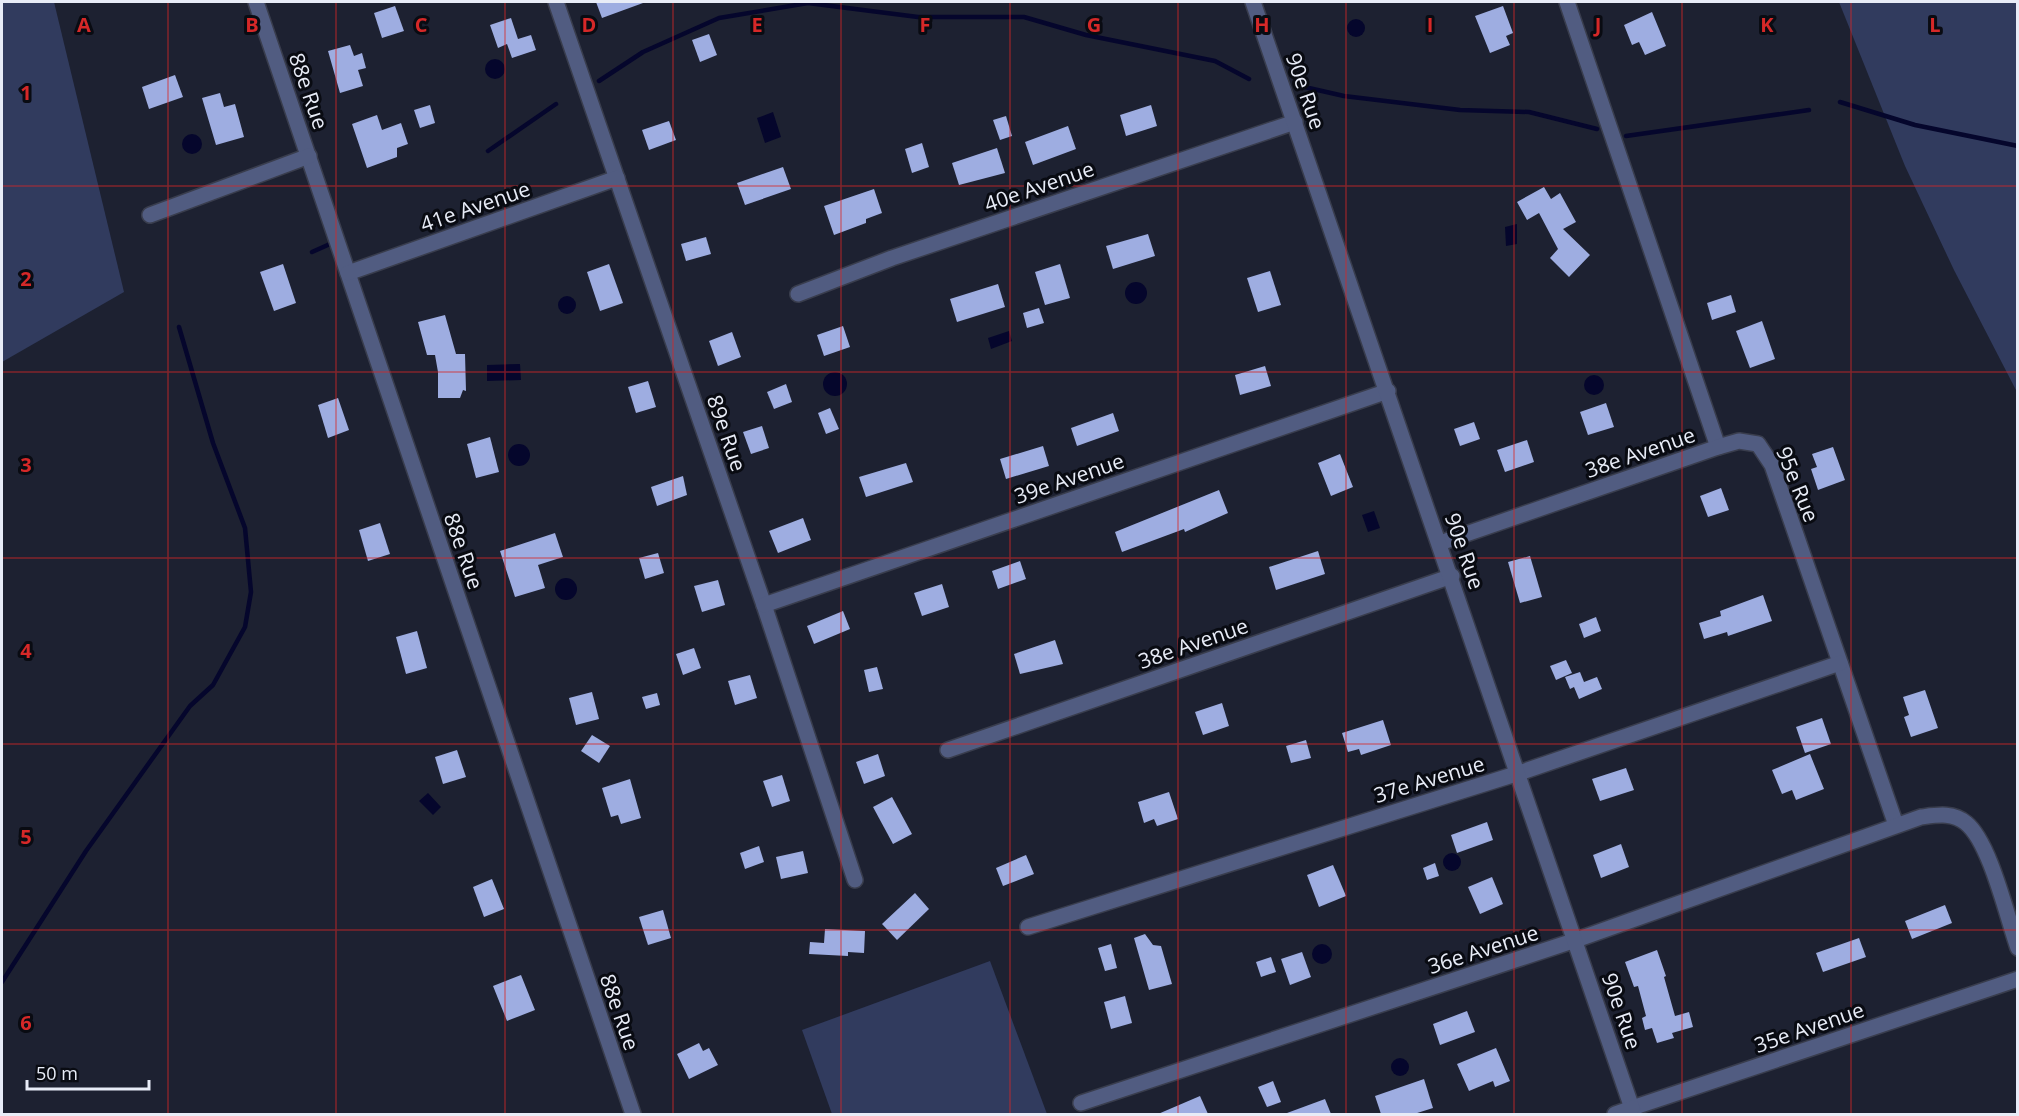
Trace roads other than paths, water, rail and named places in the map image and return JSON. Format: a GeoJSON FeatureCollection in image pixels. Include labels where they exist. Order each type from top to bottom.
{"type":"FeatureCollection","features":[{"type":"Feature","properties":{"kind":"street","name":"88e Rue"},"geometry":{"type":"LineString","coordinates":[[256,2],[633,1114]]}},
{"type":"Feature","properties":{"kind":"street","name":"89e Rue"},"geometry":{"type":"LineString","coordinates":[[556,2],[764,604],[855,880]]}},
{"type":"Feature","properties":{"kind":"street","name":"90e Rue"},"geometry":{"type":"LineString","coordinates":[[1253,2],[1452,576],[1633,1111]]}},
{"type":"Feature","properties":{"kind":"street"},"geometry":{"type":"LineString","coordinates":[[1567,2],[1718,447]]}},
{"type":"Feature","properties":{"kind":"street","name":"40e Avenue"},"geometry":{"type":"LineString","coordinates":[[798,294],[892,258],[1294,122]]}},
{"type":"Feature","properties":{"kind":"street"},"geometry":{"type":"LineString","coordinates":[[150,215],[309,156]]}},
{"type":"Feature","properties":{"kind":"street","name":"41e Avenue"},"geometry":{"type":"LineString","coordinates":[[348,273],[616,178]]}},
{"type":"Feature","properties":{"kind":"street","name":"39e Avenue"},"geometry":{"type":"LineString","coordinates":[[764,604],[1388,391]]}},
{"type":"Feature","properties":{"kind":"street","name":"95e Rue"},"geometry":{"type":"LineString","coordinates":[[1718,447],[1739,441],[1758,444],[1772,465],[1896,825]]}},
{"type":"Feature","properties":{"kind":"street","name":"38e Avenue"},"geometry":{"type":"LineString","coordinates":[[1440,543],[1718,447]]}},
{"type":"Feature","properties":{"kind":"street","name":"38e Avenue"},"geometry":{"type":"LineString","coordinates":[[948,750],[1452,576]]}},
{"type":"Feature","properties":{"kind":"street","name":"37e Avenue"},"geometry":{"type":"LineString","coordinates":[[1028,927],[1519,773],[1840,663]]}},
{"type":"Feature","properties":{"kind":"street"},"geometry":{"type":"LineString","coordinates":[[1896,825],[1921,817],[1945,814],[1966,822],[1982,841],[2018,948]]}},
{"type":"Feature","properties":{"kind":"street","name":"36e Avenue"},"geometry":{"type":"LineString","coordinates":[[1081,1103],[1576,940],[1896,825]]}},
{"type":"Feature","properties":{"kind":"street","name":"35e Avenue"},"geometry":{"type":"LineString","coordinates":[[1615,1114],[1633,1111],[2018,979]]}},
{"type":"Feature","properties":{"kind":"waterway"},"geometry":{"type":"LineString","coordinates":[[599,81],[643,52],[719,18],[808,3],[918,17],[1024,17],[1086,35],[1215,61],[1249,79]]}},
{"type":"Feature","properties":{"kind":"waterway"},"geometry":{"type":"LineString","coordinates":[[1300,86],[1344,96],[1460,110],[1529,112],[1597,129]]}},
{"type":"Feature","properties":{"kind":"waterway"},"geometry":{"type":"LineString","coordinates":[[1840,102],[1915,125],[2018,146]]}},
{"type":"Feature","properties":{"kind":"waterway"},"geometry":{"type":"LineString","coordinates":[[488,151],[556,104]]}},
{"type":"Feature","properties":{"kind":"waterway"},"geometry":{"type":"LineString","coordinates":[[1626,136],[1809,110]]}},
{"type":"Feature","properties":{"kind":"waterway"},"geometry":{"type":"LineString","coordinates":[[312,252],[330,244]]}},
{"type":"Feature","properties":{"kind":"waterway"},"geometry":{"type":"LineString","coordinates":[[2,982],[86,851],[190,706],[213,685],[245,627],[251,592],[245,528],[213,443],[179,327]]}}]}
